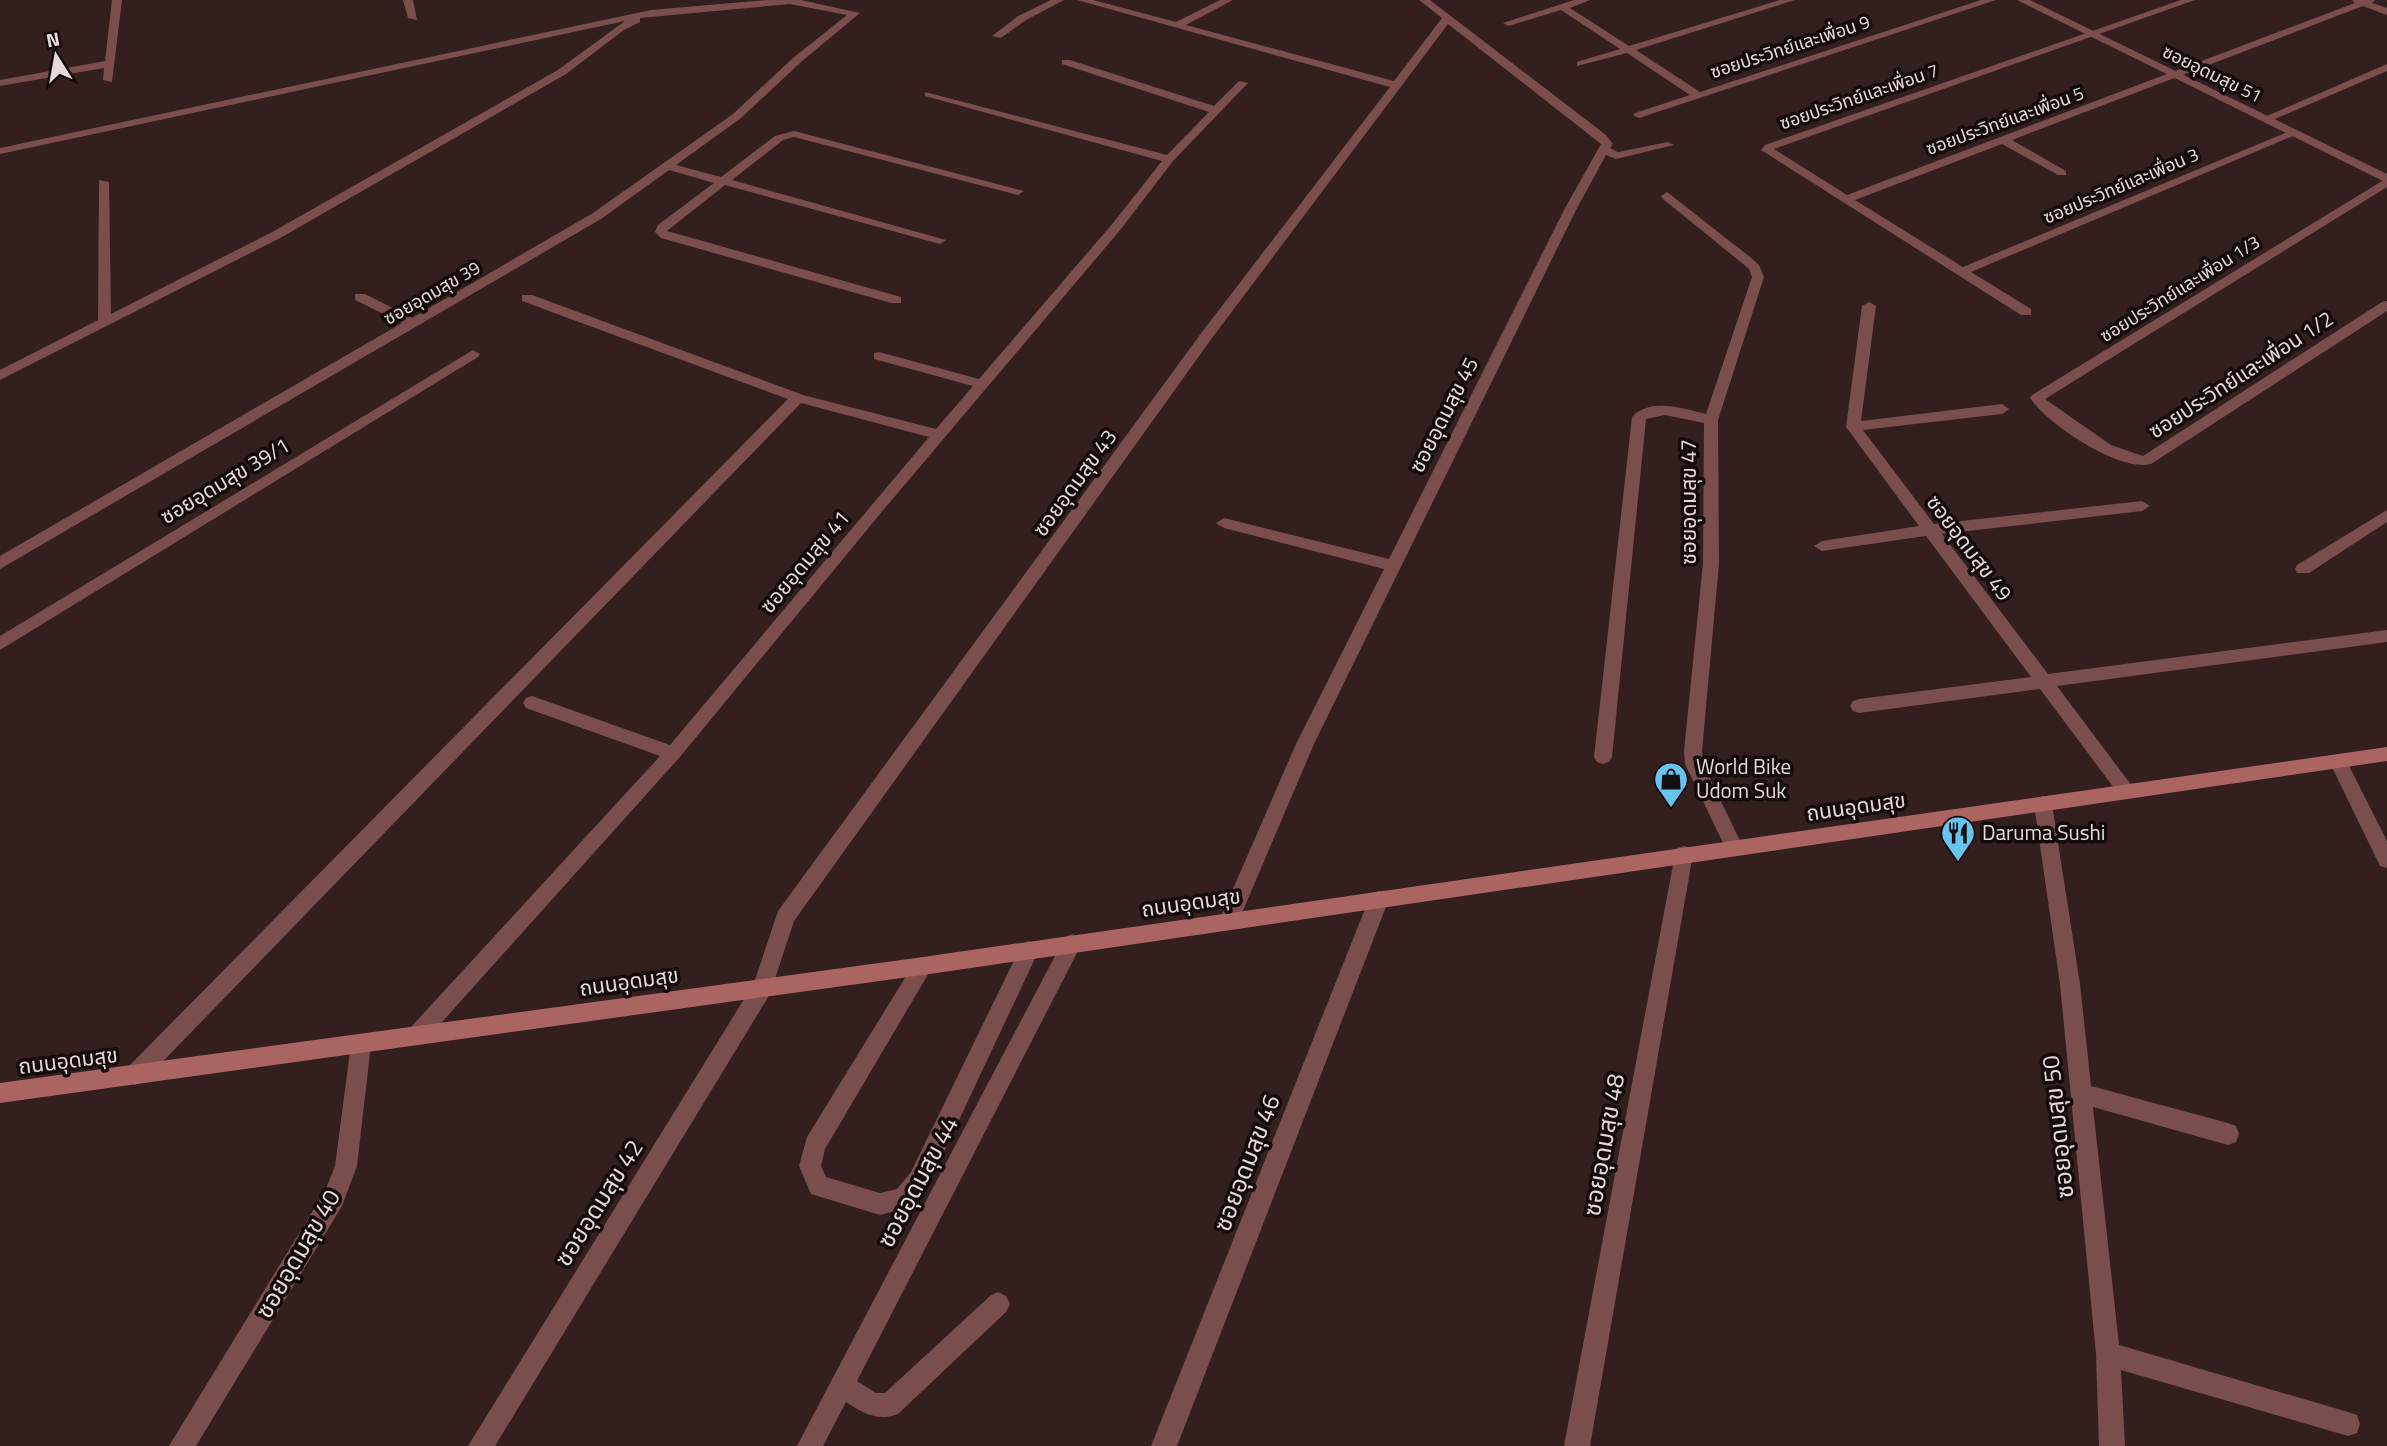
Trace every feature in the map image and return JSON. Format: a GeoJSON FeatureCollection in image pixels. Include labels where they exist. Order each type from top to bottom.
{"type":"FeatureCollection","features":[{"type":"Feature","properties":{"kind":"main road","name":"ถนนอุดมสุข"},"geometry":{"type":"LineString","coordinates":[[0,1093],[923,966],[2387,754]]}},
{"type":"Feature","properties":{"kind":"street"},"geometry":{"type":"LineString","coordinates":[[107,80],[117,0]]}},
{"type":"Feature","properties":{"kind":"street"},"geometry":{"type":"LineString","coordinates":[[408,0],[413,18]]}},
{"type":"Feature","properties":{"kind":"street"},"geometry":{"type":"LineString","coordinates":[[998,36],[1022,18],[1059,0]]}},
{"type":"Feature","properties":{"kind":"street"},"geometry":{"type":"LineString","coordinates":[[1082,0],[1396,85]]}},
{"type":"Feature","properties":{"kind":"street"},"geometry":{"type":"LineString","coordinates":[[1176,26],[1228,0]]}},
{"type":"Feature","properties":{"kind":"street"},"geometry":{"type":"LineString","coordinates":[[1424,0],[1602,137],[1611,153],[1668,145]]}},
{"type":"Feature","properties":{"kind":"street"},"geometry":{"type":"LineString","coordinates":[[1508,23],[1585,0]]}},
{"type":"Feature","properties":{"kind":"street"},"geometry":{"type":"LineString","coordinates":[[1581,64],[1790,0]]}},
{"type":"Feature","properties":{"kind":"street","name":"ซอยประวิทย์และเพื่อน 9"},"geometry":{"type":"LineString","coordinates":[[1639,115],[1991,0]]}},
{"type":"Feature","properties":{"kind":"street","name":"ซอยอุดมสุข 51"},"geometry":{"type":"LineString","coordinates":[[2022,0],[2387,181]]}},
{"type":"Feature","properties":{"kind":"street"},"geometry":{"type":"LineString","coordinates":[[2094,35],[2190,0]]}},
{"type":"Feature","properties":{"kind":"street","name":"ซอยอุดมสุข 39"},"geometry":{"type":"LineString","coordinates":[[0,563],[597,216],[737,116],[797,60],[855,13],[790,1],[651,13]]}},
{"type":"Feature","properties":{"kind":"street"},"geometry":{"type":"LineString","coordinates":[[2363,1],[2387,12]]}},
{"type":"Feature","properties":{"kind":"street","name":"ซอยประวิทย์และเพื่อน 5"},"geometry":{"type":"LineString","coordinates":[[1845,200],[2001,139],[2177,76],[2363,1]]}},
{"type":"Feature","properties":{"kind":"street"},"geometry":{"type":"LineString","coordinates":[[1562,7],[1698,95]]}},
{"type":"Feature","properties":{"kind":"street"},"geometry":{"type":"LineString","coordinates":[[0,151],[651,13]]}},
{"type":"Feature","properties":{"kind":"street"},"geometry":{"type":"LineString","coordinates":[[0,376],[278,234],[562,72],[620,28],[651,13]]}},
{"type":"Feature","properties":{"kind":"street","name":"ซอยอุดมสุข 43"},"geometry":{"type":"LineString","coordinates":[[763,987],[785,917],[1207,335],[1448,17]]}},
{"type":"Feature","properties":{"kind":"street","name":"ซอยประวิทย์และเพื่อน 7"},"geometry":{"type":"LineString","coordinates":[[2026,312],[1771,155],[1767,150],[1769,147],[2094,35]]}},
{"type":"Feature","properties":{"kind":"street"},"geometry":{"type":"LineString","coordinates":[[0,83],[108,59]]}},
{"type":"Feature","properties":{"kind":"street"},"geometry":{"type":"LineString","coordinates":[[1066,62],[1215,110]]}},
{"type":"Feature","properties":{"kind":"street"},"geometry":{"type":"LineString","coordinates":[[2266,119],[2387,67]]}},
{"type":"Feature","properties":{"kind":"street","name":"ซอยอุดมสุข 41"},"geometry":{"type":"LineString","coordinates":[[418,1034],[673,753],[1117,226],[1169,159],[1243,83]]}},
{"type":"Feature","properties":{"kind":"street"},"geometry":{"type":"LineString","coordinates":[[929,93],[1169,159]]}},
{"type":"Feature","properties":{"kind":"street","name":"ซอยประวิทย์และเพื่อน 3"},"geometry":{"type":"LineString","coordinates":[[1961,272],[2294,133]]}},
{"type":"Feature","properties":{"kind":"street"},"geometry":{"type":"LineString","coordinates":[[896,300],[665,235],[661,232],[662,228],[779,138],[794,134],[1018,191]]}},
{"type":"Feature","properties":{"kind":"street"},"geometry":{"type":"LineString","coordinates":[[2001,139],[2062,173]]}},
{"type":"Feature","properties":{"kind":"street","name":"ซอยอุดมสุข 45"},"geometry":{"type":"LineString","coordinates":[[1228,921],[1305,744],[1392,565],[1570,211],[1611,153]]}},
{"type":"Feature","properties":{"kind":"street"},"geometry":{"type":"LineString","coordinates":[[666,166],[940,240]]}},
{"type":"Feature","properties":{"kind":"street"},"geometry":{"type":"LineString","coordinates":[[103,181],[105,324]]}},
{"type":"Feature","properties":{"kind":"street","name":"ซอยประวิทย์และเพื่อน 1/3"},"geometry":{"type":"LineString","coordinates":[[2079,430],[2042,406],[2037,398],[2387,181]]}},
{"type":"Feature","properties":{"kind":"street","name":"ซอยอุดมสุข 47"},"geometry":{"type":"LineString","coordinates":[[1667,196],[1755,268],[1758,277],[1711,420],[1711,564],[1693,751],[1694,765],[1734,847]]}},
{"type":"Feature","properties":{"kind":"street"},"geometry":{"type":"LineString","coordinates":[[360,297],[414,324]]}},
{"type":"Feature","properties":{"kind":"street"},"geometry":{"type":"LineString","coordinates":[[527,298],[798,398],[939,435]]}},
{"type":"Feature","properties":{"kind":"street","name":"ซอยประวิทย์และเพื่อน 1/2"},"geometry":{"type":"LineString","coordinates":[[2079,430],[2124,458],[2146,461],[2387,305]]}},
{"type":"Feature","properties":{"kind":"street"},"geometry":{"type":"LineString","coordinates":[[1869,306],[1853,428],[2002,409]]}},
{"type":"Feature","properties":{"kind":"street","name":"ซอยอุดมสุข 39/1"},"geometry":{"type":"LineString","coordinates":[[0,644],[473,354]]}},
{"type":"Feature","properties":{"kind":"street"},"geometry":{"type":"LineString","coordinates":[[879,356],[983,384]]}},
{"type":"Feature","properties":{"kind":"street"},"geometry":{"type":"LineString","coordinates":[[135,1075],[798,398]]}},
{"type":"Feature","properties":{"kind":"street"},"geometry":{"type":"LineString","coordinates":[[1603,757],[1639,417],[1648,411],[1661,410],[1711,420]]}},
{"type":"Feature","properties":{"kind":"street","name":"ซอยอุดมสุข 49"},"geometry":{"type":"LineString","coordinates":[[1853,428],[2126,791]]}},
{"type":"Feature","properties":{"kind":"street"},"geometry":{"type":"LineString","coordinates":[[1822,546],[1929,530],[2142,506]]}},
{"type":"Feature","properties":{"kind":"street"},"geometry":{"type":"LineString","coordinates":[[2303,569],[2387,515]]}},
{"type":"Feature","properties":{"kind":"street"},"geometry":{"type":"LineString","coordinates":[[1224,523],[1392,565]]}},
{"type":"Feature","properties":{"kind":"street"},"geometry":{"type":"LineString","coordinates":[[1859,706],[2387,636]]}},
{"type":"Feature","properties":{"kind":"street"},"geometry":{"type":"LineString","coordinates":[[532,703],[673,753]]}},
{"type":"Feature","properties":{"kind":"street"},"geometry":{"type":"LineString","coordinates":[[2338,761],[2387,860]]}},
{"type":"Feature","properties":{"kind":"street","name":"ซอยอุดมสุข 50"},"geometry":{"type":"LineString","coordinates":[[2043,804],[2070,984],[2108,1354],[2112,1446]]}},
{"type":"Feature","properties":{"kind":"street","name":"ซอยอุดมสุข 48"},"geometry":{"type":"LineString","coordinates":[[1577,1446],[1684,854]]}},
{"type":"Feature","properties":{"kind":"street","name":"ซอยอุดมสุข 46"},"geometry":{"type":"LineString","coordinates":[[1164,1446],[1379,899]]}},
{"type":"Feature","properties":{"kind":"street","name":"ซอยอุดมสุข 44"},"geometry":{"type":"LineString","coordinates":[[810,1446],[1072,943]]}},
{"type":"Feature","properties":{"kind":"street"},"geometry":{"type":"LineString","coordinates":[[923,966],[815,1145],[810,1166],[819,1186],[880,1204],[903,1199],[919,1180],[1029,950]]}},
{"type":"Feature","properties":{"kind":"street","name":"ซอยอุดมสุข 42"},"geometry":{"type":"LineString","coordinates":[[481,1446],[763,987]]}},
{"type":"Feature","properties":{"kind":"street","name":"ซอยอุดมสุข 40"},"geometry":{"type":"LineString","coordinates":[[182,1446],[334,1198],[346,1166],[361,1044]]}},
{"type":"Feature","properties":{"kind":"street"},"geometry":{"type":"LineString","coordinates":[[2080,1093],[2228,1134]]}},
{"type":"Feature","properties":{"kind":"street"},"geometry":{"type":"LineString","coordinates":[[841,1386],[874,1405],[889,1405],[998,1304]]}},
{"type":"Feature","properties":{"kind":"street"},"geometry":{"type":"LineString","coordinates":[[2108,1354],[2348,1424]]}},
{"type":"Feature","properties":{"kind":"place","name":"World Bike Udom Suk"},"geometry":{"type":"Point","coordinates":[1671,809]}},
{"type":"Feature","properties":{"kind":"place","name":"Daruma Sushi"},"geometry":{"type":"Point","coordinates":[1958,863]}}]}
